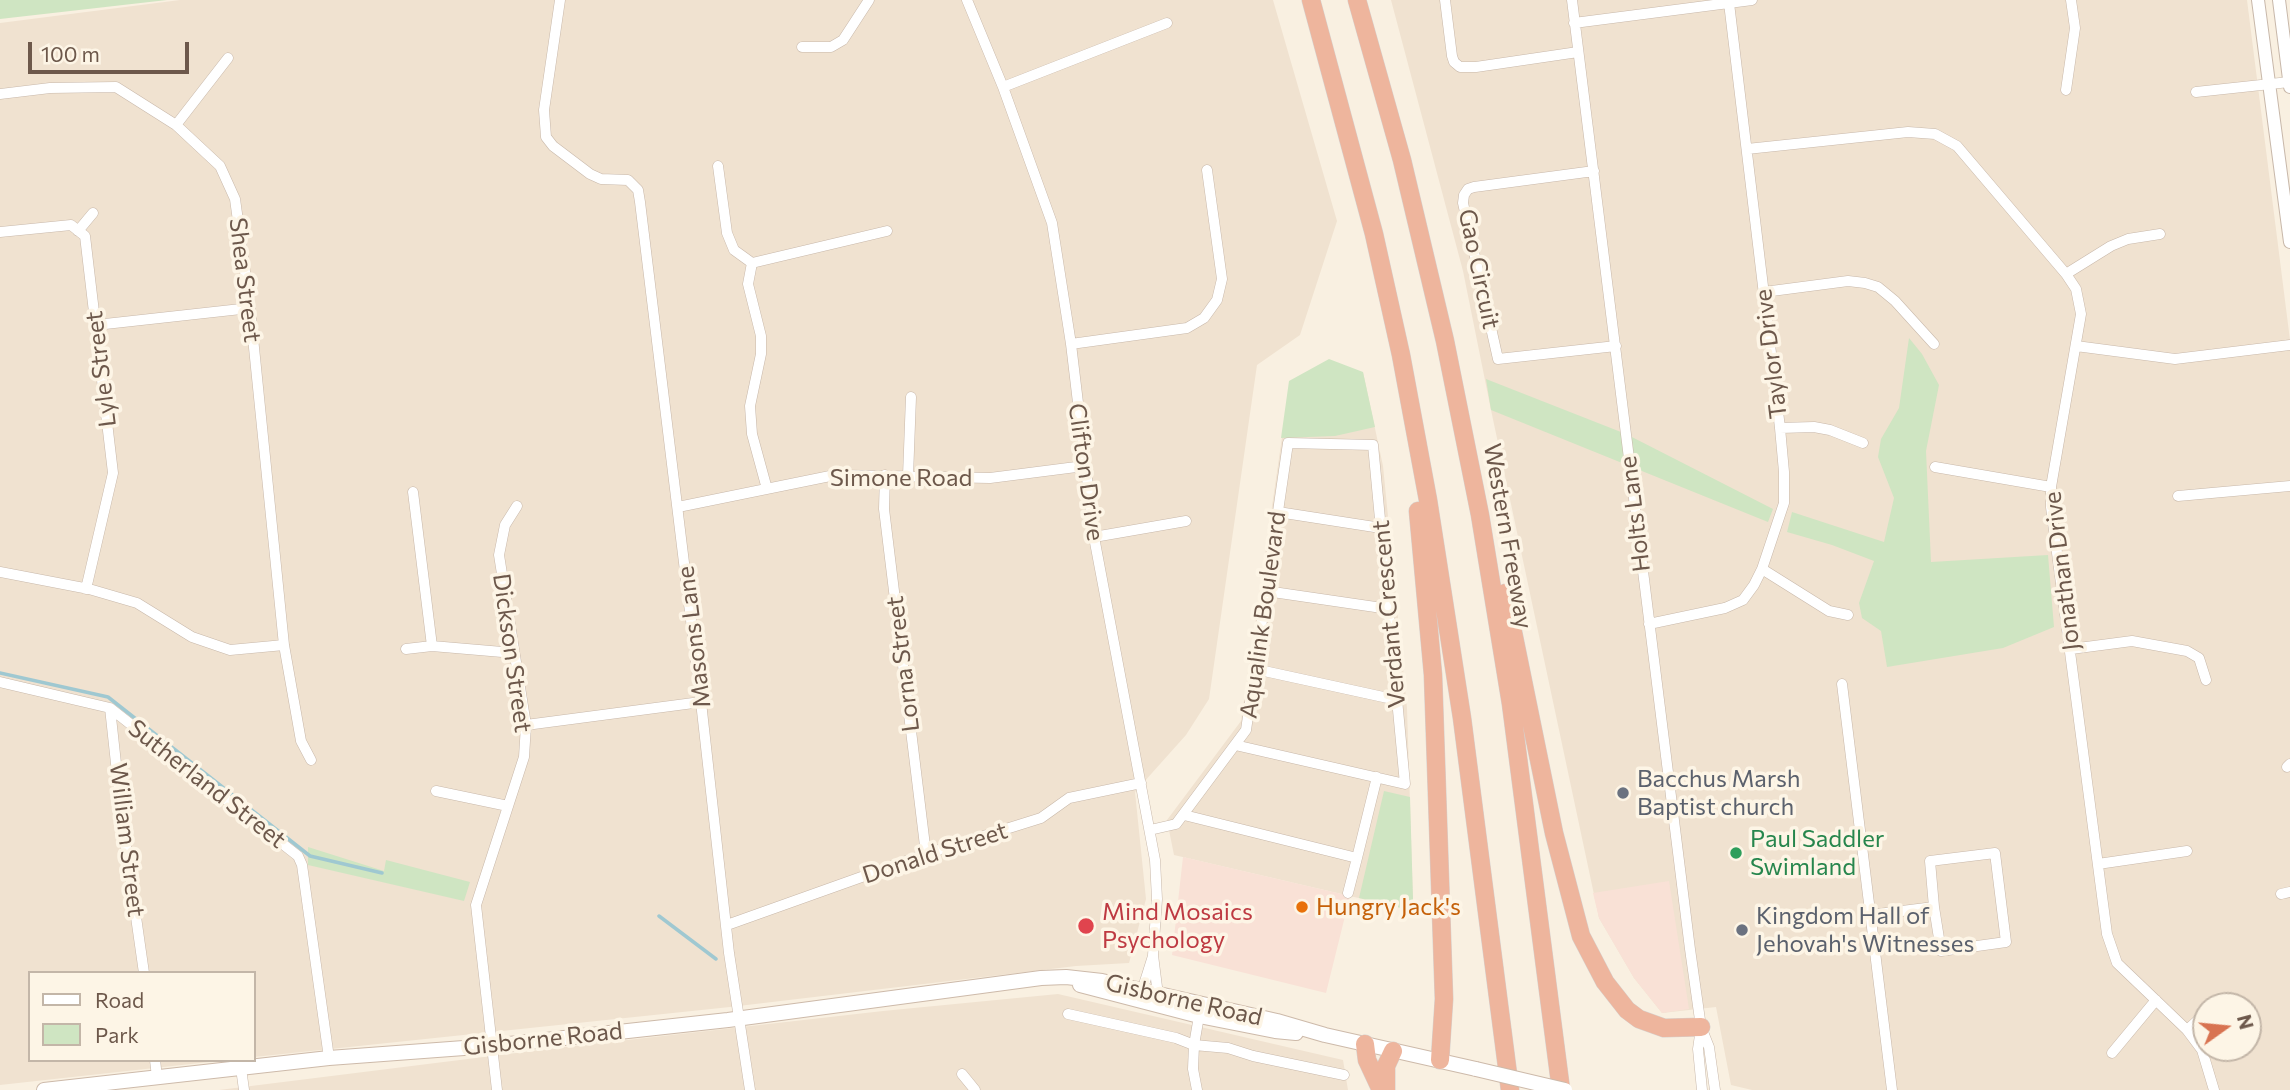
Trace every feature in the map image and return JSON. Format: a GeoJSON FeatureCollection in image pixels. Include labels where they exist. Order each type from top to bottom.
{"type":"FeatureCollection","features":[{"type":"Feature","properties":{"kind":"highway"},"geometry":{"type":"LineString","coordinates":[[1311,0],[1353,150],[1401,355],[1428,500],[1453,653],[1510,1090]]}},
{"type":"Feature","properties":{"kind":"highway","name":"Western Freeway"},"geometry":{"type":"LineString","coordinates":[[1357,0],[1402,160],[1466,438],[1511,704],[1563,1090]]}},
{"type":"Feature","properties":{"kind":"highway"},"geometry":{"type":"LineString","coordinates":[[1401,355],[1423,547],[1433,675],[1444,999],[1440,1060]]}},
{"type":"Feature","properties":{"kind":"highway"},"geometry":{"type":"LineString","coordinates":[[1466,438],[1490,528],[1554,834],[1581,936],[1605,982],[1627,1010],[1639,1019],[1664,1028],[1701,1027]]}},
{"type":"Feature","properties":{"kind":"highway"},"geometry":{"type":"LineString","coordinates":[[1365,1044],[1367,1060],[1381,1090]]}},
{"type":"Feature","properties":{"kind":"highway"},"geometry":{"type":"LineString","coordinates":[[1386,1090],[1386,1066],[1393,1051]]}},
{"type":"Feature","properties":{"kind":"main road","name":"Gisborne Road"},"geometry":{"type":"LineString","coordinates":[[44,1090],[329,1058],[491,1046],[738,1018],[1041,978],[1140,996],[1275,1031],[1325,1035],[1563,1090]]}},
{"type":"Feature","properties":{"kind":"street","name":"Masons Lane"},"geometry":{"type":"LineString","coordinates":[[560,0],[544,110],[546,138],[590,174],[601,179],[628,180],[638,190],[738,1018],[750,1090]]}},
{"type":"Feature","properties":{"kind":"street"},"geometry":{"type":"LineString","coordinates":[[802,47],[831,47],[843,40],[869,0]]}},
{"type":"Feature","properties":{"kind":"street","name":"Clifton Drive"},"geometry":{"type":"LineString","coordinates":[[967,0],[1003,87],[1052,223],[1071,344],[1094,537],[1155,860],[1157,899],[1153,955]]}},
{"type":"Feature","properties":{"kind":"street"},"geometry":{"type":"LineString","coordinates":[[1444,0],[1452,56],[1460,67],[1578,52]]}},
{"type":"Feature","properties":{"kind":"street","name":"Holts Lane"},"geometry":{"type":"LineString","coordinates":[[1572,0],[1701,1027],[1709,1047],[1715,1090]]}},
{"type":"Feature","properties":{"kind":"street"},"geometry":{"type":"LineString","coordinates":[[1574,23],[1752,0]]}},
{"type":"Feature","properties":{"kind":"street"},"geometry":{"type":"LineString","coordinates":[[2066,90],[2075,28],[2071,0]]}},
{"type":"Feature","properties":{"kind":"street"},"geometry":{"type":"LineString","coordinates":[[2258,0],[2290,242]]}},
{"type":"Feature","properties":{"kind":"street"},"geometry":{"type":"LineString","coordinates":[[2279,0],[2290,87]]}},
{"type":"Feature","properties":{"kind":"street","name":"Taylor Drive"},"geometry":{"type":"LineString","coordinates":[[1649,624],[1725,608],[1742,600],[1762,569],[1784,503],[1780,428],[1729,3]]}},
{"type":"Feature","properties":{"kind":"street"},"geometry":{"type":"LineString","coordinates":[[1003,87],[1167,23]]}},
{"type":"Feature","properties":{"kind":"street"},"geometry":{"type":"LineString","coordinates":[[176,125],[228,58]]}},
{"type":"Feature","properties":{"kind":"street"},"geometry":{"type":"LineString","coordinates":[[2196,92],[2289,82]]}},
{"type":"Feature","properties":{"kind":"street","name":"Shea Street"},"geometry":{"type":"LineString","coordinates":[[0,94],[50,88],[116,87],[176,125],[220,166],[235,199],[250,308],[284,645],[301,741],[311,760]]}},
{"type":"Feature","properties":{"kind":"street","name":"Jonathan Drive"},"geometry":{"type":"LineString","coordinates":[[1747,149],[1908,132],[1936,134],[1957,146],[2076,289],[2081,314],[2051,487],[2060,589],[2071,649],[2107,934],[2117,963],[2187,1030],[2202,1050],[2214,1090]]}},
{"type":"Feature","properties":{"kind":"street"},"geometry":{"type":"LineString","coordinates":[[718,166],[726,233],[734,250],[752,263],[887,231]]}},
{"type":"Feature","properties":{"kind":"street"},"geometry":{"type":"LineString","coordinates":[[1071,344],[1187,328],[1205,318],[1217,300],[1222,279],[1207,170]]}},
{"type":"Feature","properties":{"kind":"street","name":"Gao Circuit"},"geometry":{"type":"LineString","coordinates":[[1594,171],[1474,187],[1468,189],[1463,203],[1498,359],[1616,346]]}},
{"type":"Feature","properties":{"kind":"street"},"geometry":{"type":"LineString","coordinates":[[0,232],[57,225],[71,225],[78,231],[93,213]]}},
{"type":"Feature","properties":{"kind":"street","name":"Lyle Street"},"geometry":{"type":"LineString","coordinates":[[78,231],[85,236],[113,473],[86,589]]}},
{"type":"Feature","properties":{"kind":"street"},"geometry":{"type":"LineString","coordinates":[[2066,274],[2111,246],[2128,239],[2160,234]]}},
{"type":"Feature","properties":{"kind":"street"},"geometry":{"type":"LineString","coordinates":[[752,263],[748,284],[761,336],[761,354],[750,407],[752,434],[767,489]]}},
{"type":"Feature","properties":{"kind":"street"},"geometry":{"type":"LineString","coordinates":[[1764,292],[1848,281],[1865,283],[1878,287],[1895,301],[1934,344]]}},
{"type":"Feature","properties":{"kind":"street"},"geometry":{"type":"LineString","coordinates":[[96,325],[250,308]]}},
{"type":"Feature","properties":{"kind":"street"},"geometry":{"type":"LineString","coordinates":[[2076,346],[2175,359],[2290,345]]}},
{"type":"Feature","properties":{"kind":"street"},"geometry":{"type":"LineString","coordinates":[[908,476],[911,397]]}},
{"type":"Feature","properties":{"kind":"street"},"geometry":{"type":"LineString","coordinates":[[1780,428],[1814,426],[1863,443]]}},
{"type":"Feature","properties":{"kind":"street","name":"Aqualink Boulevard"},"geometry":{"type":"LineString","coordinates":[[1150,830],[1176,824],[1246,730],[1288,443],[1373,445]]}},
{"type":"Feature","properties":{"kind":"street","name":"Verdant Crescent"},"geometry":{"type":"LineString","coordinates":[[1373,445],[1405,784],[1377,777]]}},
{"type":"Feature","properties":{"kind":"street","name":"Simone Road"},"geometry":{"type":"LineString","coordinates":[[678,507],[835,475],[989,478],[1084,466]]}},
{"type":"Feature","properties":{"kind":"street"},"geometry":{"type":"LineString","coordinates":[[1935,467],[2051,487]]}},
{"type":"Feature","properties":{"kind":"street","name":"Lorna Street"},"geometry":{"type":"LineString","coordinates":[[885,475],[884,509],[926,854]]}},
{"type":"Feature","properties":{"kind":"street"},"geometry":{"type":"LineString","coordinates":[[2178,496],[2290,486]]}},
{"type":"Feature","properties":{"kind":"street"},"geometry":{"type":"LineString","coordinates":[[413,492],[432,646]]}},
{"type":"Feature","properties":{"kind":"street","name":"Dickson Street"},"geometry":{"type":"LineString","coordinates":[[497,1090],[476,905],[524,757],[526,725],[499,555],[505,525],[517,506]]}},
{"type":"Feature","properties":{"kind":"street"},"geometry":{"type":"LineString","coordinates":[[1278,512],[1381,528]]}},
{"type":"Feature","properties":{"kind":"street"},"geometry":{"type":"LineString","coordinates":[[1094,537],[1186,521]]}},
{"type":"Feature","properties":{"kind":"street"},"geometry":{"type":"LineString","coordinates":[[1762,569],[1829,611],[1848,615]]}},
{"type":"Feature","properties":{"kind":"street"},"geometry":{"type":"LineString","coordinates":[[0,572],[86,589],[137,603],[191,637],[230,650],[284,645]]}},
{"type":"Feature","properties":{"kind":"street"},"geometry":{"type":"LineString","coordinates":[[1266,592],[1389,609]]}},
{"type":"Feature","properties":{"kind":"street"},"geometry":{"type":"LineString","coordinates":[[2071,649],[2132,641],[2187,651],[2199,658],[2206,680]]}},
{"type":"Feature","properties":{"kind":"street"},"geometry":{"type":"LineString","coordinates":[[406,649],[432,646],[514,653]]}},
{"type":"Feature","properties":{"kind":"street"},"geometry":{"type":"LineString","coordinates":[[1255,669],[1397,700]]}},
{"type":"Feature","properties":{"kind":"street","name":"Sutherland Street"},"geometry":{"type":"LineString","coordinates":[[0,682],[110,708],[298,856],[302,865],[329,1058]]}},
{"type":"Feature","properties":{"kind":"street"},"geometry":{"type":"LineString","coordinates":[[1842,684],[1892,1090]]}},
{"type":"Feature","properties":{"kind":"street"},"geometry":{"type":"LineString","coordinates":[[526,725],[701,702]]}},
{"type":"Feature","properties":{"kind":"street","name":"William Street"},"geometry":{"type":"LineString","coordinates":[[110,708],[122,819],[144,971]]}},
{"type":"Feature","properties":{"kind":"street"},"geometry":{"type":"LineString","coordinates":[[1235,745],[1377,777],[1349,893]]}},
{"type":"Feature","properties":{"kind":"street","name":"Donald Street"},"geometry":{"type":"LineString","coordinates":[[727,925],[926,854],[1041,818],[1069,798],[1141,783]]}},
{"type":"Feature","properties":{"kind":"street"},"geometry":{"type":"LineString","coordinates":[[436,791],[508,806]]}},
{"type":"Feature","properties":{"kind":"street"},"geometry":{"type":"LineString","coordinates":[[1184,815],[1357,858]]}},
{"type":"Feature","properties":{"kind":"street"},"geometry":{"type":"LineString","coordinates":[[2098,864],[2187,851]]}},
{"type":"Feature","properties":{"kind":"street"},"geometry":{"type":"LineString","coordinates":[[1995,853],[2006,942],[1941,951],[1934,907],[1930,861],[1995,853]]}},
{"type":"Feature","properties":{"kind":"street"},"geometry":{"type":"LineString","coordinates":[[1870,915],[1934,907]]}},
{"type":"Feature","properties":{"kind":"street"},"geometry":{"type":"LineString","coordinates":[[1140,996],[1153,955]]}},
{"type":"Feature","properties":{"kind":"street"},"geometry":{"type":"LineString","coordinates":[[1153,955],[1157,1000]]}},
{"type":"Feature","properties":{"kind":"street"},"geometry":{"type":"LineString","coordinates":[[2112,1053],[2156,1000]]}},
{"type":"Feature","properties":{"kind":"street"},"geometry":{"type":"LineString","coordinates":[[1197,1090],[1193,1069],[1200,1011]]}},
{"type":"Feature","properties":{"kind":"street"},"geometry":{"type":"LineString","coordinates":[[1068,1014],[1176,1038],[1194,1045],[1228,1048],[1344,1075]]}},
{"type":"Feature","properties":{"kind":"street"},"geometry":{"type":"LineString","coordinates":[[2187,1030],[2192,1026]]}},
{"type":"Feature","properties":{"kind":"street","name":"Holts Lane"},"geometry":{"type":"LineString","coordinates":[[1701,1027],[1698,1049],[1702,1090]]}},
{"type":"Feature","properties":{"kind":"street"},"geometry":{"type":"LineString","coordinates":[[155,1062],[158,1077]]}},
{"type":"Feature","properties":{"kind":"street"},"geometry":{"type":"LineString","coordinates":[[241,1068],[244,1090]]}},
{"type":"Feature","properties":{"kind":"street"},"geometry":{"type":"LineString","coordinates":[[962,1074],[975,1090]]}},
{"type":"Feature","properties":{"kind":"shaded area"},"geometry":{"type":"Polygon","coordinates":[[[180,0],[1273,0],[1337,221],[1300,335],[1257,365],[1209,699],[1186,735],[1135,792],[1146,899],[1129,963],[1076,966],[730,1007],[256,1057],[256,971],[28,971],[28,1062],[209,1062],[0,1085],[0,23],[180,0]]]}},
{"type":"Feature","properties":{"kind":"shaded area"},"geometry":{"type":"Polygon","coordinates":[[[1391,0],[2247,0],[2290,340],[2290,1090],[1752,1090],[1731,1085],[1716,1007],[1662,1013],[1634,978],[1599,918],[1463,271],[1391,0]]]}},
{"type":"Feature","properties":{"kind":"shaded area"},"geometry":{"type":"Polygon","coordinates":[[[1363,372],[1383,466],[1407,708],[1413,900],[1410,910],[1174,855],[1167,820],[1241,721],[1290,382],[1363,372]]]}},
{"type":"Feature","properties":{"kind":"shaded area"},"geometry":{"type":"Polygon","coordinates":[[[1183,857],[1350,896],[1326,993],[1172,955],[1183,857]]]}},
{"type":"Feature","properties":{"kind":"shaded area"},"geometry":{"type":"Polygon","coordinates":[[[1669,881],[1689,1009],[1662,1013],[1634,978],[1599,918],[1593,893],[1669,881]]]}},
{"type":"Feature","properties":{"kind":"shaded area"},"geometry":{"type":"Polygon","coordinates":[[[1058,994],[1343,1060],[1348,1090],[219,1090],[548,1049],[1058,994]]]}},
{"type":"Feature","properties":{"kind":"green space"},"geometry":{"type":"Polygon","coordinates":[[[0,0],[167,0],[0,19],[0,0]]]}},
{"type":"Feature","properties":{"kind":"green space"},"geometry":{"type":"Polygon","coordinates":[[[1909,338],[1922,354],[1939,385],[1926,451],[1931,562],[2048,555],[2054,627],[2003,648],[1887,667],[1881,631],[1862,618],[1859,603],[1874,561],[1787,532],[1792,512],[1884,542],[1894,498],[1878,457],[1881,439],[1899,408],[1909,338]]]}},
{"type":"Feature","properties":{"kind":"green space"},"geometry":{"type":"Polygon","coordinates":[[[1329,359],[1363,372],[1375,427],[1335,436],[1281,438],[1289,381],[1329,359]]]}},
{"type":"Feature","properties":{"kind":"green space"},"geometry":{"type":"Polygon","coordinates":[[[1486,379],[1626,434],[1773,509],[1768,522],[1491,410],[1486,379]]]}},
{"type":"Feature","properties":{"kind":"green space"},"geometry":{"type":"Polygon","coordinates":[[[1384,791],[1410,797],[1413,900],[1410,910],[1359,898],[1384,791]]]}},
{"type":"Feature","properties":{"kind":"green space"},"geometry":{"type":"Polygon","coordinates":[[[308,847],[384,871],[386,860],[470,882],[464,901],[308,865],[308,847]]]}},
{"type":"Feature","properties":{"kind":"waterway"},"geometry":{"type":"LineString","coordinates":[[0,673],[108,697],[310,856],[382,873]]}},
{"type":"Feature","properties":{"kind":"waterway"},"geometry":{"type":"LineString","coordinates":[[659,916],[716,959]]}},
{"type":"Feature","properties":{"kind":"place","name":"Bacchus Marsh Baptist church"},"geometry":{"type":"Point","coordinates":[1623,793]}},
{"type":"Feature","properties":{"kind":"place","name":"Paul Saddler Swimland"},"geometry":{"type":"Point","coordinates":[1736,853]}},
{"type":"Feature","properties":{"kind":"place","name":"Hungry Jack's"},"geometry":{"type":"Point","coordinates":[1302,907]}},
{"type":"Feature","properties":{"kind":"place","name":"Mind Mosaics Psychology"},"geometry":{"type":"Point","coordinates":[1086,926]}},
{"type":"Feature","properties":{"kind":"place","name":"Kingdom Hall of Jehovah's Witnesses"},"geometry":{"type":"Point","coordinates":[1742,930]}}]}
